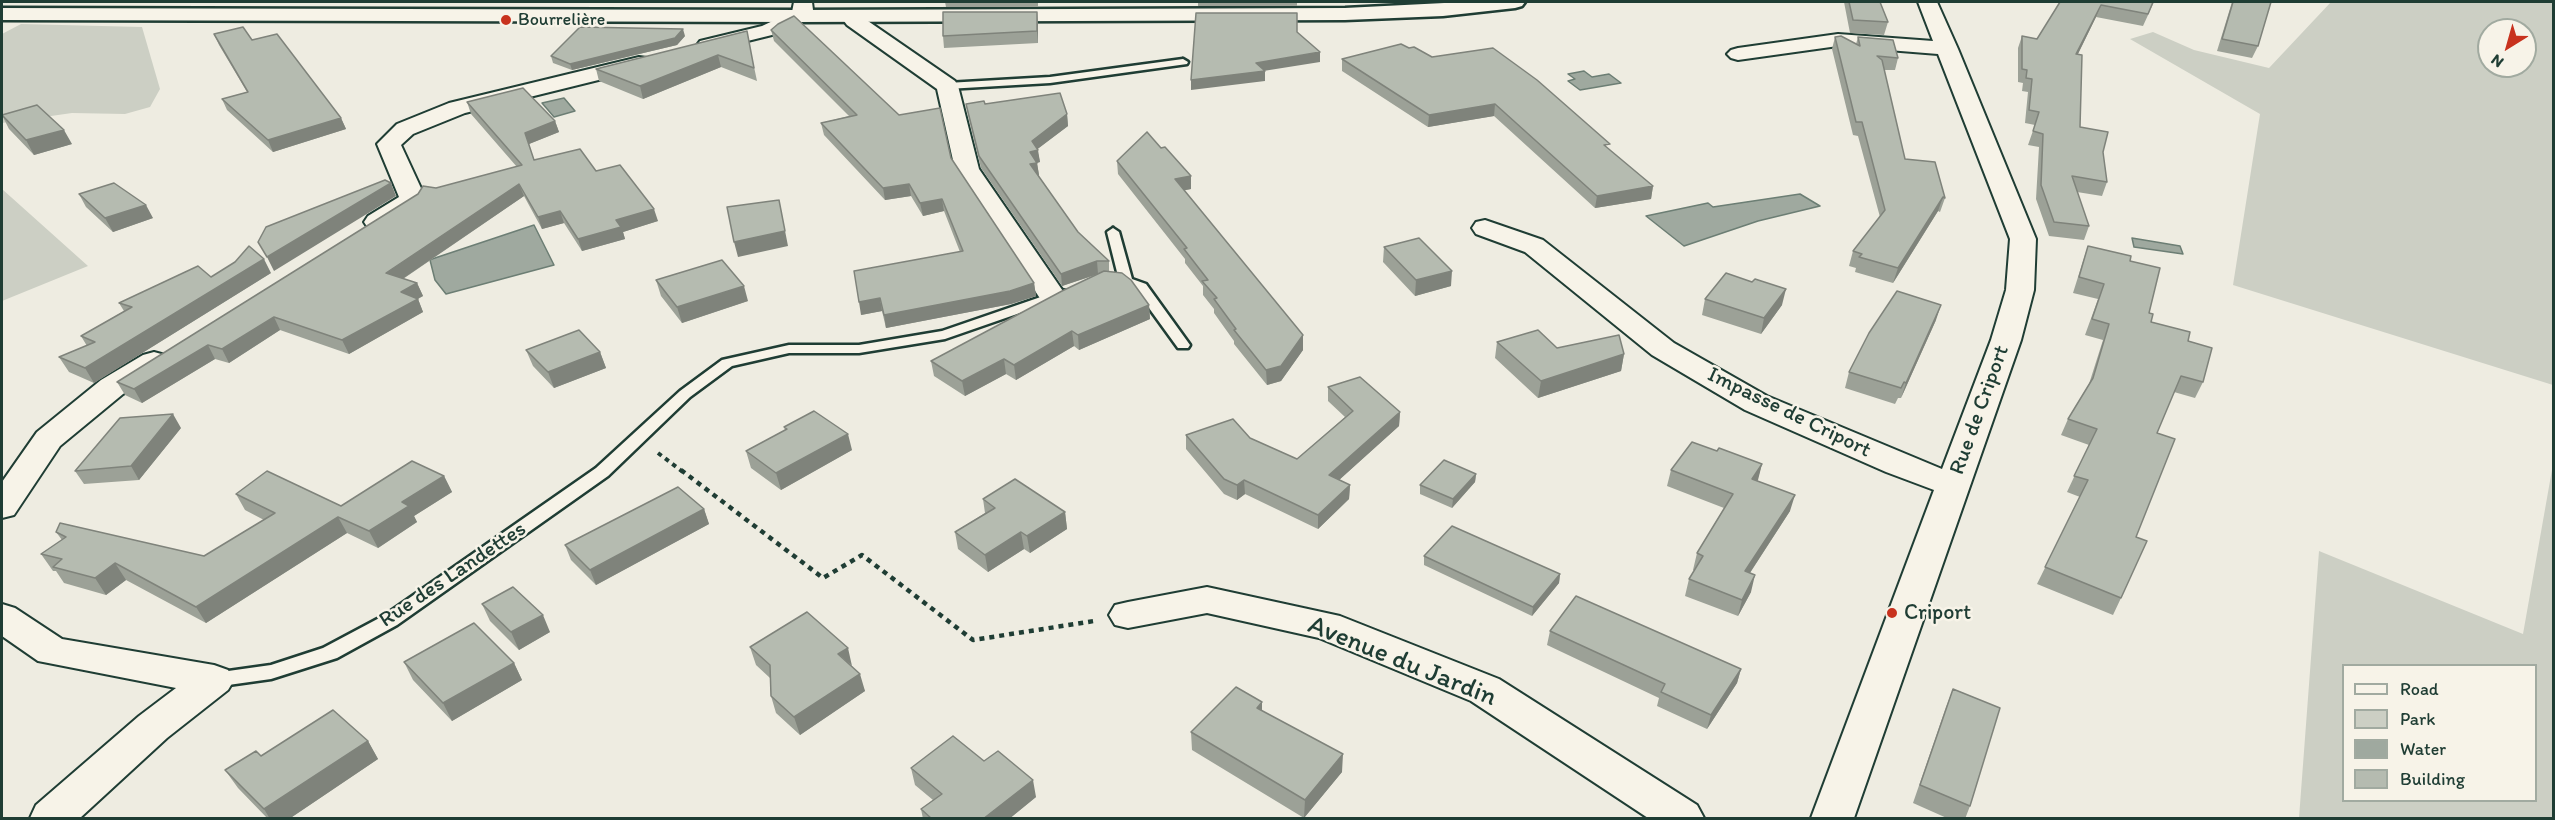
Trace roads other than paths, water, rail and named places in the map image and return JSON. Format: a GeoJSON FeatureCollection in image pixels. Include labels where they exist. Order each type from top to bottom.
{"type":"FeatureCollection","features":[{"type":"Feature","properties":{"kind":"main road"},"geometry":{"type":"LineString","coordinates":[[2,14],[801,9],[856,16],[1345,14],[1443,10],[1515,2]]}},
{"type":"Feature","properties":{"kind":"street","name":"Rue de Criport"},"geometry":{"type":"LineString","coordinates":[[1832,819],[2006,340],[2020,290],[2023,239],[1927,2]]}},
{"type":"Feature","properties":{"kind":"street"},"geometry":{"type":"LineString","coordinates":[[353,237],[413,200],[389,144],[405,129],[457,108],[769,30],[801,9]]}},
{"type":"Feature","properties":{"kind":"street"},"geometry":{"type":"LineString","coordinates":[[856,16],[854,21],[947,86],[967,169],[1063,293]]}},
{"type":"Feature","properties":{"kind":"street"},"geometry":{"type":"LineString","coordinates":[[1738,54],[1838,40],[1948,50]]}},
{"type":"Feature","properties":{"kind":"street","name":"Impasse de Criport"},"geometry":{"type":"LineString","coordinates":[[1485,228],[1534,246],[1663,349],[1756,403],[1898,465],[1952,485]]}},
{"type":"Feature","properties":{"kind":"street"},"geometry":{"type":"LineString","coordinates":[[2,507],[48,439],[112,387],[172,350]]}},
{"type":"Feature","properties":{"kind":"street","name":"Avenue du Jardin"},"geometry":{"type":"LineString","coordinates":[[1128,615],[1207,600],[1327,626],[1485,690],[1682,819]]}},
{"type":"Feature","properties":{"kind":"street"},"geometry":{"type":"LineString","coordinates":[[2,618],[52,651],[213,680]]}},
{"type":"Feature","properties":{"kind":"street"},"geometry":{"type":"LineString","coordinates":[[51,819],[153,727],[213,680]]}},
{"type":"Feature","properties":{"kind":"lane"},"geometry":{"type":"LineString","coordinates":[[947,86],[1050,80],[1183,62]]}},
{"type":"Feature","properties":{"kind":"lane"},"geometry":{"type":"LineString","coordinates":[[1113,232],[1126,280]]}},
{"type":"Feature","properties":{"kind":"lane"},"geometry":{"type":"LineString","coordinates":[[1104,279],[1126,280],[1141,287],[1183,345]]}},
{"type":"Feature","properties":{"kind":"lane","name":"Rue des Landettes"},"geometry":{"type":"LineString","coordinates":[[213,680],[271,672],[330,653],[391,620],[602,472],[685,394],[727,363],[789,350],[859,349],[945,335],[1063,293]]}},
{"type":"Feature","properties":{"kind":"water"},"geometry":{"type":"Polygon","coordinates":[[[1584,71],[1592,77],[1609,74],[1621,83],[1580,90],[1568,81],[1575,79],[1568,74],[1584,71]]]}},
{"type":"Feature","properties":{"kind":"water"},"geometry":{"type":"Polygon","coordinates":[[[564,98],[575,111],[554,117],[542,103],[564,98]]]}},
{"type":"Feature","properties":{"kind":"water"},"geometry":{"type":"Polygon","coordinates":[[[1800,194],[1820,206],[1758,221],[1684,246],[1646,216],[1708,203],[1713,207],[1800,194]]]}},
{"type":"Feature","properties":{"kind":"water"},"geometry":{"type":"Polygon","coordinates":[[[534,225],[554,265],[446,294],[435,280],[430,260],[534,225]]]}},
{"type":"Feature","properties":{"kind":"water"},"geometry":{"type":"Polygon","coordinates":[[[2132,238],[2180,246],[2183,254],[2134,247],[2132,238]]]}},
{"type":"Feature","properties":{"kind":"place","name":"Bourrelière"},"geometry":{"type":"Point","coordinates":[506,20]}},
{"type":"Feature","properties":{"kind":"place","name":"Criport"},"geometry":{"type":"Point","coordinates":[1892,613]}}]}
